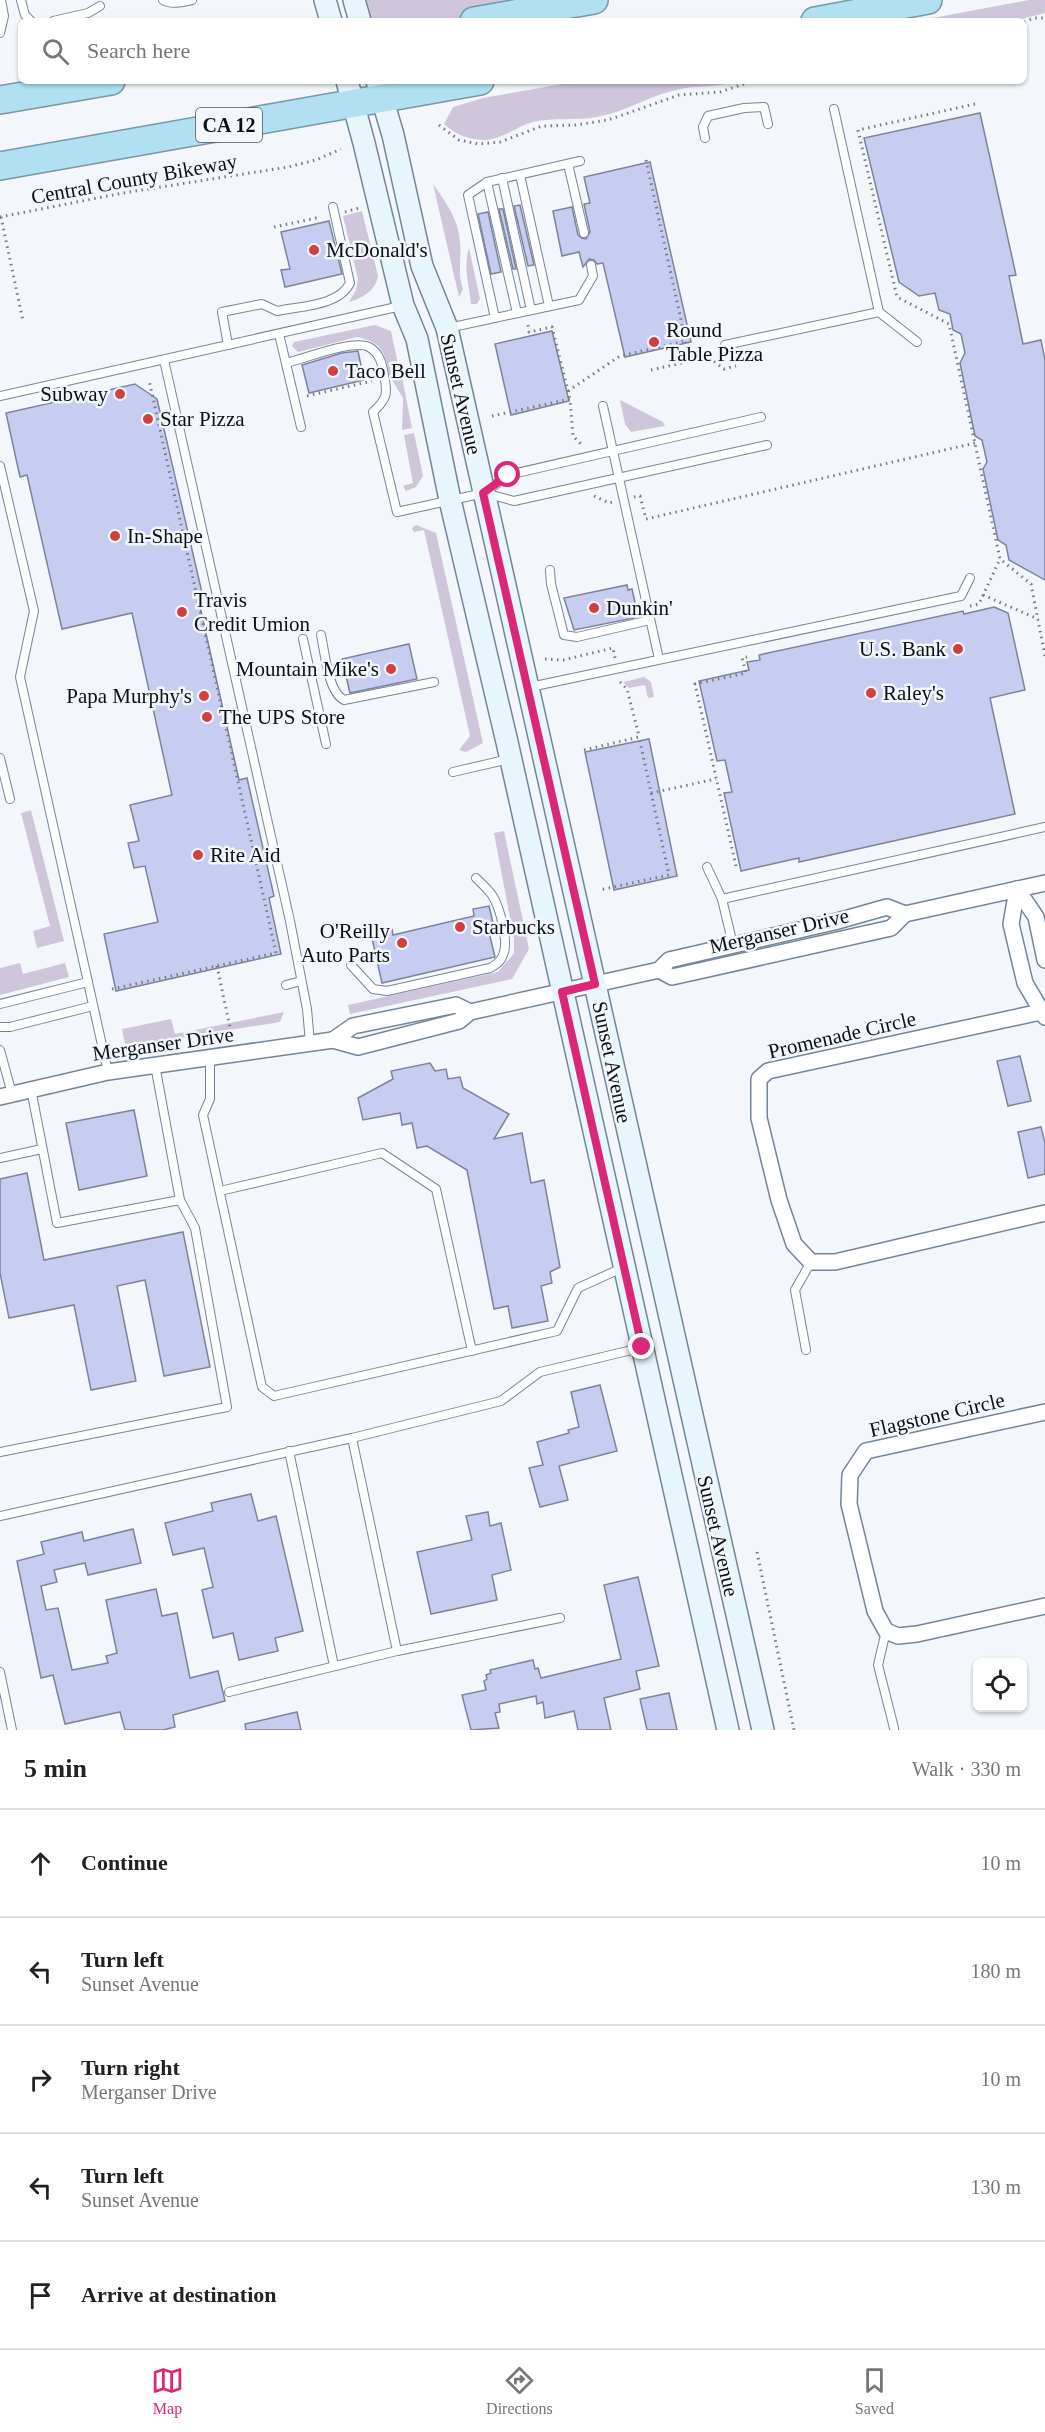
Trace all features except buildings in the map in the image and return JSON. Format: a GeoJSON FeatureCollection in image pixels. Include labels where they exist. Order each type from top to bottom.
{"type":"FeatureCollection","features":[{"type":"Feature","properties":{"kind":"highway"},"geometry":{"type":"LineString","coordinates":[[491,18],[594,0]]}},
{"type":"Feature","properties":{"kind":"highway"},"geometry":{"type":"LineString","coordinates":[[831,18],[928,0]]}},
{"type":"Feature","properties":{"kind":"highway"},"geometry":{"type":"LineString","coordinates":[[0,100],[93,84]]}},
{"type":"Feature","properties":{"kind":"highway","name":"CA 12"},"geometry":{"type":"LineString","coordinates":[[0,166],[350,92],[447,84]]}},
{"type":"Feature","properties":{"kind":"main road"},"geometry":{"type":"LineString","coordinates":[[325,0],[329,18]]}},
{"type":"Feature","properties":{"kind":"main road"},"geometry":{"type":"LineString","coordinates":[[354,0],[359,18]]}},
{"type":"Feature","properties":{"kind":"main road","name":"Sunset Avenue"},"geometry":{"type":"LineString","coordinates":[[380,90],[393,135],[422,266],[447,328],[763,1730]]}},
{"type":"Feature","properties":{"kind":"main road","name":"Sunset Avenue"},"geometry":{"type":"LineString","coordinates":[[350,92],[403,305],[417,339],[450,500],[728,1730]]}},
{"type":"Feature","properties":{"kind":"street","name":"Merganser Drive"},"geometry":{"type":"LineString","coordinates":[[659,970],[672,977],[891,928],[905,914],[1045,883]]}},
{"type":"Feature","properties":{"kind":"street"},"geometry":{"type":"LineString","coordinates":[[1017,889],[1036,917],[1045,960]]}},
{"type":"Feature","properties":{"kind":"street"},"geometry":{"type":"LineString","coordinates":[[1017,889],[1011,924],[1025,983],[1045,1010]]}},
{"type":"Feature","properties":{"kind":"street","name":"Merganser Drive"},"geometry":{"type":"LineString","coordinates":[[6,1096],[108,1072],[333,1040],[353,1026],[456,1005],[470,1012],[659,970],[669,960],[834,922],[887,907],[905,914]]}},
{"type":"Feature","properties":{"kind":"street","name":"Promenade Circle"},"geometry":{"type":"LineString","coordinates":[[812,1262],[794,1244],[779,1200],[759,1118],[759,1079],[768,1071],[1045,1010]]}},
{"type":"Feature","properties":{"kind":"street"},"geometry":{"type":"LineString","coordinates":[[812,1262],[835,1262],[1045,1213]]}},
{"type":"Feature","properties":{"kind":"street","name":"Flagstone Circle"},"geometry":{"type":"LineString","coordinates":[[886,1631],[875,1611],[849,1504],[850,1475],[866,1451],[1045,1412]]}},
{"type":"Feature","properties":{"kind":"street"},"geometry":{"type":"LineString","coordinates":[[886,1631],[898,1636],[917,1634],[1045,1606]]}},
{"type":"Feature","properties":{"kind":"lane"},"geometry":{"type":"LineString","coordinates":[[0,33],[4,16],[1,0]]}},
{"type":"Feature","properties":{"kind":"lane"},"geometry":{"type":"LineString","coordinates":[[21,0],[28,18]]}},
{"type":"Feature","properties":{"kind":"lane"},"geometry":{"type":"LineString","coordinates":[[163,0],[178,3],[192,0]]}},
{"type":"Feature","properties":{"kind":"lane"},"geometry":{"type":"LineString","coordinates":[[66,18],[88,13],[100,6]]}},
{"type":"Feature","properties":{"kind":"lane"},"geometry":{"type":"LineString","coordinates":[[705,138],[703,127],[708,116],[744,108],[764,107],[768,124]]}},
{"type":"Feature","properties":{"kind":"lane"},"geometry":{"type":"LineString","coordinates":[[834,109],[879,312],[917,342]]}},
{"type":"Feature","properties":{"kind":"lane"},"geometry":{"type":"LineString","coordinates":[[495,318],[468,195],[487,182],[580,161]]}},
{"type":"Feature","properties":{"kind":"lane"},"geometry":{"type":"LineString","coordinates":[[568,164],[584,233]]}},
{"type":"Feature","properties":{"kind":"lane"},"geometry":{"type":"LineString","coordinates":[[520,175],[549,306]]}},
{"type":"Feature","properties":{"kind":"lane"},"geometry":{"type":"LineString","coordinates":[[502,178],[531,310]]}},
{"type":"Feature","properties":{"kind":"lane"},"geometry":{"type":"LineString","coordinates":[[487,182],[517,313]]}},
{"type":"Feature","properties":{"kind":"lane"},"geometry":{"type":"LineString","coordinates":[[228,345],[222,312],[262,304],[277,311],[337,298],[346,291],[350,283],[334,211]]}},
{"type":"Feature","properties":{"kind":"lane"},"geometry":{"type":"LineString","coordinates":[[447,328],[579,300],[594,276],[591,266]]}},
{"type":"Feature","properties":{"kind":"lane"},"geometry":{"type":"LineString","coordinates":[[0,396],[403,305]]}},
{"type":"Feature","properties":{"kind":"lane"},"geometry":{"type":"LineString","coordinates":[[724,345],[879,312]]}},
{"type":"Feature","properties":{"kind":"lane"},"geometry":{"type":"LineString","coordinates":[[279,334],[301,428]]}},
{"type":"Feature","properties":{"kind":"lane"},"geometry":{"type":"LineString","coordinates":[[286,363],[354,345],[370,348],[381,360],[388,390],[386,397],[372,412],[397,513],[483,493],[508,475],[761,417]]}},
{"type":"Feature","properties":{"kind":"lane"},"geometry":{"type":"LineString","coordinates":[[164,360],[290,921],[302,981],[310,1043]]}},
{"type":"Feature","properties":{"kind":"lane"},"geometry":{"type":"LineString","coordinates":[[603,406],[659,659]]}},
{"type":"Feature","properties":{"kind":"lane"},"geometry":{"type":"LineString","coordinates":[[483,493],[514,501],[767,446]]}},
{"type":"Feature","properties":{"kind":"lane"},"geometry":{"type":"LineString","coordinates":[[0,466],[34,611],[20,677],[108,1072]]}},
{"type":"Feature","properties":{"kind":"lane"},"geometry":{"type":"LineString","coordinates":[[550,570],[551,584],[564,635],[578,637],[650,620]]}},
{"type":"Feature","properties":{"kind":"lane"},"geometry":{"type":"LineString","coordinates":[[528,688],[960,596],[970,578]]}},
{"type":"Feature","properties":{"kind":"lane"},"geometry":{"type":"LineString","coordinates":[[321,635],[332,688],[338,697],[344,700],[434,682]]}},
{"type":"Feature","properties":{"kind":"lane"},"geometry":{"type":"LineString","coordinates":[[303,639],[326,744]]}},
{"type":"Feature","properties":{"kind":"lane"},"geometry":{"type":"LineString","coordinates":[[0,758],[10,799]]}},
{"type":"Feature","properties":{"kind":"lane"},"geometry":{"type":"LineString","coordinates":[[453,772],[510,759]]}},
{"type":"Feature","properties":{"kind":"lane"},"geometry":{"type":"LineString","coordinates":[[722,899],[1045,826]]}},
{"type":"Feature","properties":{"kind":"lane"},"geometry":{"type":"LineString","coordinates":[[707,867],[722,899],[733,945]]}},
{"type":"Feature","properties":{"kind":"lane"},"geometry":{"type":"LineString","coordinates":[[351,965],[373,989],[387,992],[490,968],[498,963],[503,957],[506,941],[497,904],[490,892],[476,878]]}},
{"type":"Feature","properties":{"kind":"lane"},"geometry":{"type":"LineString","coordinates":[[286,985],[302,981]]}},
{"type":"Feature","properties":{"kind":"lane"},"geometry":{"type":"LineString","coordinates":[[0,1004],[88,982]]}},
{"type":"Feature","properties":{"kind":"lane"},"geometry":{"type":"LineString","coordinates":[[0,1027],[10,1027],[93,1006]]}},
{"type":"Feature","properties":{"kind":"lane"},"geometry":{"type":"LineString","coordinates":[[0,1050],[6,1096]]}},
{"type":"Feature","properties":{"kind":"lane"},"geometry":{"type":"LineString","coordinates":[[210,1058],[210,1099],[203,1115],[262,1387],[274,1396],[557,1331],[578,1288],[623,1267]]}},
{"type":"Feature","properties":{"kind":"lane"},"geometry":{"type":"LineString","coordinates":[[0,1452],[227,1407],[195,1228],[180,1200],[155,1065]]}},
{"type":"Feature","properties":{"kind":"lane"},"geometry":{"type":"LineString","coordinates":[[31,1089],[57,1224],[180,1200]]}},
{"type":"Feature","properties":{"kind":"lane"},"geometry":{"type":"LineString","coordinates":[[0,1158],[42,1149]]}},
{"type":"Feature","properties":{"kind":"lane"},"geometry":{"type":"LineString","coordinates":[[220,1191],[382,1153],[436,1189],[472,1351]]}},
{"type":"Feature","properties":{"kind":"lane"},"geometry":{"type":"LineString","coordinates":[[806,1350],[795,1290],[812,1262]]}},
{"type":"Feature","properties":{"kind":"lane"},"geometry":{"type":"LineString","coordinates":[[0,1516],[352,1438],[501,1401],[540,1372],[642,1347]]}},
{"type":"Feature","properties":{"kind":"lane"},"geometry":{"type":"LineString","coordinates":[[352,1438],[397,1651]]}},
{"type":"Feature","properties":{"kind":"lane"},"geometry":{"type":"LineString","coordinates":[[289,1451],[334,1666]]}},
{"type":"Feature","properties":{"kind":"lane"},"geometry":{"type":"LineString","coordinates":[[229,1692],[397,1651],[560,1618]]}},
{"type":"Feature","properties":{"kind":"lane"},"geometry":{"type":"LineString","coordinates":[[886,1631],[878,1665],[894,1728]]}},
{"type":"Feature","properties":{"kind":"lane"},"geometry":{"type":"LineString","coordinates":[[0,1672],[12,1730]]}},
{"type":"Feature","properties":{"kind":"path"},"geometry":{"type":"LineString","coordinates":[[1027,21],[1045,18]]}},
{"type":"Feature","properties":{"kind":"path"},"geometry":{"type":"LineString","coordinates":[[439,124],[459,141],[478,144],[500,142],[542,126],[576,125],[608,120],[679,95],[720,92],[744,84]]}},
{"type":"Feature","properties":{"kind":"path"},"geometry":{"type":"LineString","coordinates":[[968,606],[979,604],[1000,559],[949,324],[897,297],[858,130],[975,104]]}},
{"type":"Feature","properties":{"kind":"path","name":"Central County Bikeway"},"geometry":{"type":"LineString","coordinates":[[0,217],[288,167],[316,160],[341,149]]}},
{"type":"Feature","properties":{"kind":"path"},"geometry":{"type":"LineString","coordinates":[[646,160],[690,361]]}},
{"type":"Feature","properties":{"kind":"path"},"geometry":{"type":"LineString","coordinates":[[274,227],[334,211],[364,207]]}},
{"type":"Feature","properties":{"kind":"path"},"geometry":{"type":"LineString","coordinates":[[0,217],[23,321]]}},
{"type":"Feature","properties":{"kind":"path"},"geometry":{"type":"LineString","coordinates":[[528,325],[530,332],[552,327],[570,399]]}},
{"type":"Feature","properties":{"kind":"path"},"geometry":{"type":"LineString","coordinates":[[568,391],[620,356],[686,341]]}},
{"type":"Feature","properties":{"kind":"path"},"geometry":{"type":"LineString","coordinates":[[651,370],[708,357],[724,369],[736,366]]}},
{"type":"Feature","properties":{"kind":"path"},"geometry":{"type":"LineString","coordinates":[[307,396],[385,378]]}},
{"type":"Feature","properties":{"kind":"path"},"geometry":{"type":"LineString","coordinates":[[112,989],[276,953],[149,380]]}},
{"type":"Feature","properties":{"kind":"path"},"geometry":{"type":"LineString","coordinates":[[1000,559],[1031,584],[1045,656]]}},
{"type":"Feature","properties":{"kind":"path"},"geometry":{"type":"LineString","coordinates":[[983,595],[1038,620]]}},
{"type":"Feature","properties":{"kind":"path"},"geometry":{"type":"LineString","coordinates":[[736,866],[695,684],[746,673],[742,657],[753,655]]}},
{"type":"Feature","properties":{"kind":"path"},"geometry":{"type":"LineString","coordinates":[[584,750],[639,737],[669,875],[599,890]]}},
{"type":"Feature","properties":{"kind":"path"},"geometry":{"type":"LineString","coordinates":[[651,793],[716,779]]}},
{"type":"Feature","properties":{"kind":"path"},"geometry":{"type":"LineString","coordinates":[[217,966],[232,1037]]}},
{"type":"Feature","properties":{"kind":"path"},"geometry":{"type":"LineString","coordinates":[[757,1552],[794,1730]]}},
{"type":"Feature","properties":{"kind":"shaded area"},"geometry":{"type":"Polygon","coordinates":[[[354,0],[594,0],[491,18],[359,18],[354,0]]]}},
{"type":"Feature","properties":{"kind":"shaded area"},"geometry":{"type":"Polygon","coordinates":[[[1029,0],[1045,0],[1045,13],[1026,18],[933,18],[1029,0]]]}},
{"type":"Feature","properties":{"kind":"shaded area"},"geometry":{"type":"Polygon","coordinates":[[[563,84],[725,84],[670,91],[608,115],[533,122],[486,140],[468,138],[444,124],[453,107],[483,98],[563,84]]]}},
{"type":"Feature","properties":{"kind":"shaded area"},"geometry":{"type":"Polygon","coordinates":[[[433,184],[451,211],[459,233],[460,277],[463,289],[459,297],[433,184]]]}},
{"type":"Feature","properties":{"kind":"shaded area"},"geometry":{"type":"Polygon","coordinates":[[[362,211],[378,276],[368,293],[349,302],[356,290],[358,279],[343,216],[362,211]]]}},
{"type":"Feature","properties":{"kind":"shaded area"},"geometry":{"type":"Polygon","coordinates":[[[469,248],[480,299],[477,304],[471,304],[466,269],[469,248]]]}},
{"type":"Feature","properties":{"kind":"shaded area"},"geometry":{"type":"Polygon","coordinates":[[[375,325],[391,331],[400,373],[389,375],[381,349],[372,342],[357,337],[298,352],[292,346],[294,342],[375,325]]]}},
{"type":"Feature","properties":{"kind":"shaded area"},"geometry":{"type":"Polygon","coordinates":[[[402,377],[412,428],[402,430],[403,398],[392,380],[402,377]]]}},
{"type":"Feature","properties":{"kind":"shaded area"},"geometry":{"type":"Polygon","coordinates":[[[620,400],[663,422],[665,426],[631,432],[625,424],[620,400]]]}},
{"type":"Feature","properties":{"kind":"shaded area"},"geometry":{"type":"Polygon","coordinates":[[[414,433],[423,476],[416,487],[406,491],[403,486],[413,483],[404,435],[414,433]]]}},
{"type":"Feature","properties":{"kind":"shaded area"},"geometry":{"type":"Polygon","coordinates":[[[416,525],[436,533],[483,743],[466,752],[459,750],[470,736],[424,530],[414,532],[412,528],[416,525]]]}},
{"type":"Feature","properties":{"kind":"shaded area"},"geometry":{"type":"Polygon","coordinates":[[[644,677],[651,682],[654,697],[648,698],[645,685],[629,688],[623,682],[644,677]]]}},
{"type":"Feature","properties":{"kind":"shaded area"},"geometry":{"type":"Polygon","coordinates":[[[31,810],[64,941],[37,948],[33,931],[50,926],[21,813],[31,810]]]}},
{"type":"Feature","properties":{"kind":"shaded area"},"geometry":{"type":"Polygon","coordinates":[[[504,831],[529,949],[512,979],[350,1014],[348,1005],[498,972],[514,953],[514,939],[494,833],[504,831]]]}},
{"type":"Feature","properties":{"kind":"shaded area"},"geometry":{"type":"Polygon","coordinates":[[[20,963],[23,974],[65,963],[69,977],[0,995],[0,968],[20,963]]]}},
{"type":"Feature","properties":{"kind":"shaded area"},"geometry":{"type":"Polygon","coordinates":[[[284,1012],[280,1022],[129,1046],[125,1044],[122,1029],[171,1019],[175,1034],[284,1012]]]}},
{"type":"Feature","properties":{"kind":"place","name":"McDonald's"},"geometry":{"type":"Point","coordinates":[314,250]}},
{"type":"Feature","properties":{"kind":"place","name":"Round Table Pizza"},"geometry":{"type":"Point","coordinates":[654,342]}},
{"type":"Feature","properties":{"kind":"place","name":"Taco Bell"},"geometry":{"type":"Point","coordinates":[333,371]}},
{"type":"Feature","properties":{"kind":"place","name":"Subway"},"geometry":{"type":"Point","coordinates":[120,394]}},
{"type":"Feature","properties":{"kind":"place","name":"Star Pizza"},"geometry":{"type":"Point","coordinates":[148,419]}},
{"type":"Feature","properties":{"kind":"place","name":"In-Shape"},"geometry":{"type":"Point","coordinates":[115,536]}},
{"type":"Feature","properties":{"kind":"place","name":"Dunkin'"},"geometry":{"type":"Point","coordinates":[594,608]}},
{"type":"Feature","properties":{"kind":"place","name":"Travis Credit Umion"},"geometry":{"type":"Point","coordinates":[182,612]}},
{"type":"Feature","properties":{"kind":"place","name":"U.S. Bank"},"geometry":{"type":"Point","coordinates":[958,649]}},
{"type":"Feature","properties":{"kind":"place","name":"Mountain Mike's"},"geometry":{"type":"Point","coordinates":[391,669]}},
{"type":"Feature","properties":{"kind":"place","name":"Raley's"},"geometry":{"type":"Point","coordinates":[871,693]}},
{"type":"Feature","properties":{"kind":"place","name":"Papa Murphy's"},"geometry":{"type":"Point","coordinates":[204,696]}},
{"type":"Feature","properties":{"kind":"place","name":"The UPS Store"},"geometry":{"type":"Point","coordinates":[207,717]}},
{"type":"Feature","properties":{"kind":"place","name":"Rite Aid"},"geometry":{"type":"Point","coordinates":[198,855]}},
{"type":"Feature","properties":{"kind":"place","name":"Starbucks"},"geometry":{"type":"Point","coordinates":[460,927]}},
{"type":"Feature","properties":{"kind":"place","name":"O'Reilly Auto Parts"},"geometry":{"type":"Point","coordinates":[402,943]}},
{"type":"Feature","properties":{"kind":"route"},"geometry":{"type":"LineString","coordinates":[[508,475],[483,493],[595,984],[562,992],[642,1347]]}}]}
